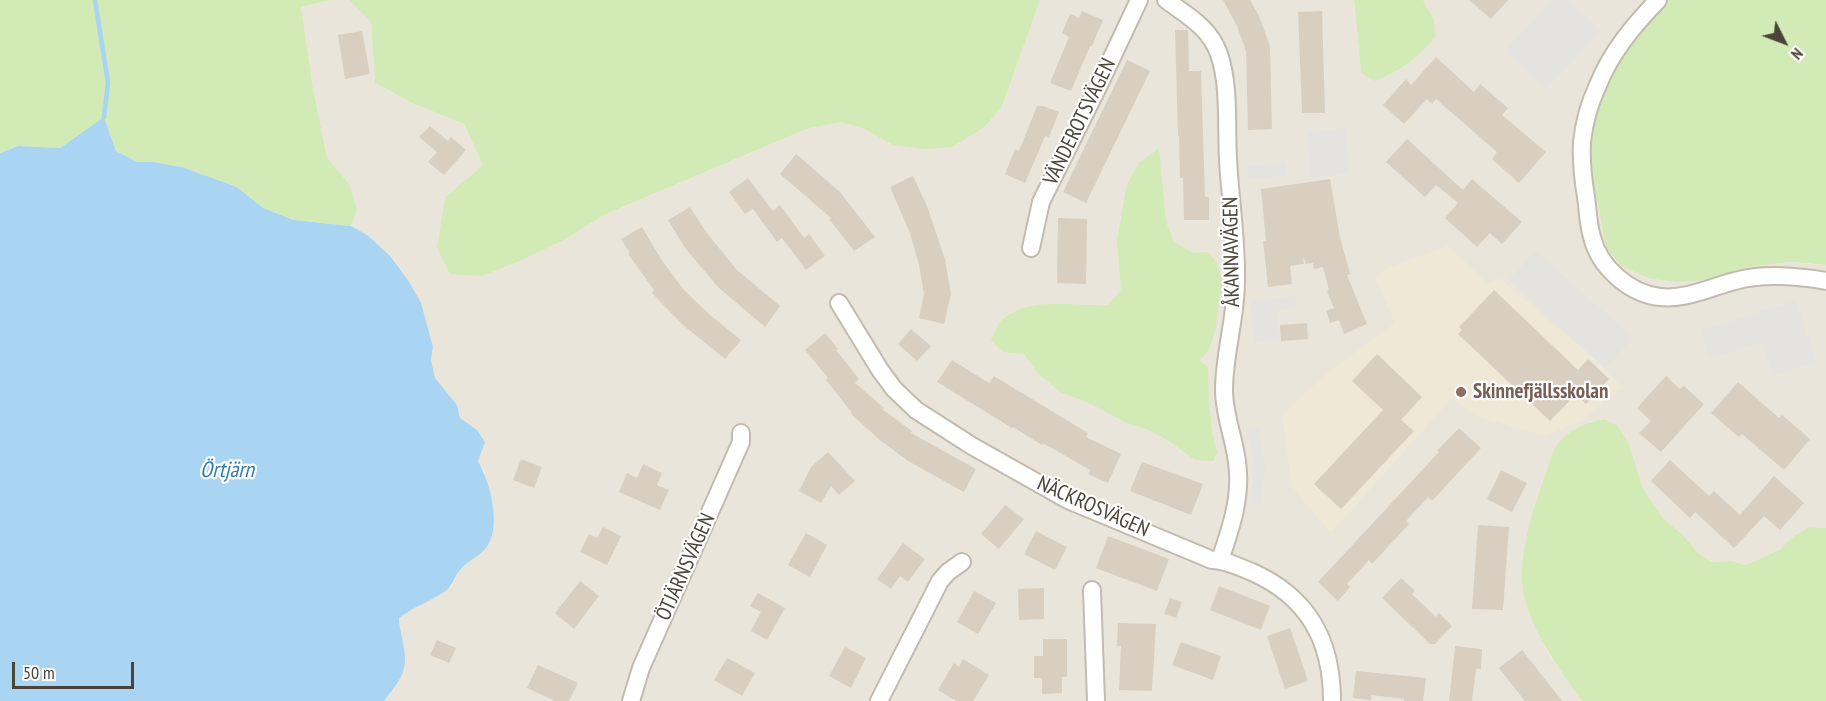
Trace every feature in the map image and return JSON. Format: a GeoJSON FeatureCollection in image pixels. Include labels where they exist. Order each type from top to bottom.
{"type":"FeatureCollection","features":[{"type":"Feature","properties":{"kind":"street","name":"VÄNDEROTSVÄGEN"},"geometry":{"type":"LineString","coordinates":[[1031,248],[1041,202],[1138,0]]}},
{"type":"Feature","properties":{"kind":"street","name":"ÅKANNAVÄGEN"},"geometry":{"type":"LineString","coordinates":[[1166,0],[1199,23],[1211,36],[1219,55],[1225,81],[1236,281],[1224,391],[1237,462],[1238,486],[1234,516],[1220,560]]}},
{"type":"Feature","properties":{"kind":"street"},"geometry":{"type":"LineString","coordinates":[[1658,0],[1630,30],[1614,54],[1598,83],[1589,109],[1582,141],[1582,173],[1592,238],[1600,258],[1625,284],[1661,298],[1687,295],[1738,280],[1783,276],[1826,281]]}},
{"type":"Feature","properties":{"kind":"street","name":"NÄCKROSVÄGEN"},"geometry":{"type":"LineString","coordinates":[[839,303],[894,389],[916,410],[939,426],[1068,500],[1212,560],[1220,560],[1263,577],[1290,594],[1307,612],[1325,645],[1332,686],[1332,701]]}},
{"type":"Feature","properties":{"kind":"street","name":"ÖTJÄRNSVÄGEN"},"geometry":{"type":"LineString","coordinates":[[631,701],[641,668],[741,442],[741,434]]}},
{"type":"Feature","properties":{"kind":"street"},"geometry":{"type":"LineString","coordinates":[[879,701],[940,581],[962,562]]}},
{"type":"Feature","properties":{"kind":"street"},"geometry":{"type":"LineString","coordinates":[[1092,590],[1096,701]]}},
{"type":"Feature","properties":{"kind":"shaded area"},"geometry":{"type":"Polygon","coordinates":[[[332,0],[349,0],[371,22],[375,83],[414,104],[464,124],[483,165],[445,197],[482,276],[564,240],[606,214],[809,128],[842,122],[864,129],[893,145],[1002,107],[1040,0],[1354,0],[1361,73],[1434,19],[1423,0],[1669,0],[1642,27],[1591,140],[1593,179],[1606,246],[1748,267],[1791,262],[1826,265],[1826,528],[1809,527],[1795,535],[1779,550],[1746,565],[1732,561],[1712,562],[1698,553],[1685,537],[1663,518],[1654,505],[1643,489],[1618,426],[1604,419],[1590,422],[1540,489],[1523,558],[1524,595],[1532,618],[1548,653],[1582,701],[384,701],[397,684],[403,642],[399,618],[452,586],[460,569],[486,548],[485,472],[478,461],[477,430],[460,418],[457,405],[435,378],[431,360],[433,347],[367,235],[351,226],[357,210],[350,185],[327,157],[313,88],[301,7],[332,0]]]}},
{"type":"Feature","properties":{"kind":"shaded area"},"geometry":{"type":"Polygon","coordinates":[[[1553,0],[1568,0],[1601,31],[1546,89],[1505,51],[1553,0]]]}},
{"type":"Feature","properties":{"kind":"shaded area"},"geometry":{"type":"Polygon","coordinates":[[[1346,128],[1348,173],[1311,178],[1307,132],[1346,128]]]}},
{"type":"Feature","properties":{"kind":"shaded area"},"geometry":{"type":"Polygon","coordinates":[[[1286,163],[1287,175],[1249,179],[1248,166],[1286,163]]]}},
{"type":"Feature","properties":{"kind":"shaded area","name":"Skinnefjällsskolan"},"geometry":{"type":"Polygon","coordinates":[[[1448,246],[1489,284],[1499,278],[1596,360],[1622,387],[1583,420],[1545,436],[1476,416],[1452,398],[1331,533],[1292,487],[1282,415],[1329,371],[1395,323],[1375,277],[1385,269],[1448,246]]]}},
{"type":"Feature","properties":{"kind":"shaded area"},"geometry":{"type":"Polygon","coordinates":[[[1536,251],[1633,338],[1605,368],[1509,280],[1536,251]]]}},
{"type":"Feature","properties":{"kind":"shaded area"},"geometry":{"type":"Polygon","coordinates":[[[1295,296],[1296,308],[1277,310],[1280,339],[1255,342],[1250,301],[1295,296]]]}},
{"type":"Feature","properties":{"kind":"shaded area"},"geometry":{"type":"Polygon","coordinates":[[[1796,300],[1816,362],[1773,376],[1762,342],[1710,359],[1701,331],[1796,300]]]}},
{"type":"Feature","properties":{"kind":"shaded area"},"geometry":{"type":"Polygon","coordinates":[[[1251,426],[1259,430],[1265,468],[1261,505],[1251,503],[1253,459],[1247,431],[1251,426]]]}},
{"type":"Feature","properties":{"kind":"green space"},"geometry":{"type":"Polygon","coordinates":[[[0,0],[332,0],[301,7],[313,88],[327,157],[350,185],[357,210],[351,226],[294,220],[263,208],[237,187],[182,167],[138,162],[116,151],[104,117],[60,148],[18,146],[0,153],[0,0]]]}},
{"type":"Feature","properties":{"kind":"green space"},"geometry":{"type":"Polygon","coordinates":[[[349,0],[1040,0],[1002,107],[983,128],[952,147],[926,149],[893,145],[864,129],[842,122],[809,128],[606,214],[564,240],[482,276],[450,274],[437,248],[445,197],[483,165],[464,124],[414,104],[375,83],[371,22],[349,0]]]}},
{"type":"Feature","properties":{"kind":"green space"},"geometry":{"type":"Polygon","coordinates":[[[1354,0],[1423,0],[1434,19],[1435,37],[1408,63],[1375,81],[1361,73],[1354,0]]]}},
{"type":"Feature","properties":{"kind":"green space"},"geometry":{"type":"Polygon","coordinates":[[[1669,0],[1826,0],[1826,265],[1791,262],[1748,267],[1705,280],[1675,282],[1648,278],[1622,266],[1606,247],[1593,179],[1591,140],[1598,105],[1613,66],[1642,27],[1669,0]]]}},
{"type":"Feature","properties":{"kind":"green space"},"geometry":{"type":"Polygon","coordinates":[[[1159,148],[1166,222],[1174,242],[1193,253],[1208,252],[1217,263],[1222,281],[1215,331],[1209,350],[1199,361],[1208,367],[1212,432],[1217,452],[1213,461],[1195,460],[1169,441],[1147,429],[1127,423],[1087,402],[1060,392],[1037,372],[1024,354],[1003,352],[991,340],[999,323],[1023,308],[1051,304],[1108,305],[1121,290],[1117,240],[1127,184],[1139,163],[1159,148]]]}},
{"type":"Feature","properties":{"kind":"green space"},"geometry":{"type":"Polygon","coordinates":[[[1605,419],[1618,426],[1629,445],[1643,489],[1663,518],[1685,537],[1698,553],[1712,562],[1732,561],[1746,565],[1779,550],[1795,535],[1809,527],[1826,528],[1826,701],[1582,701],[1556,664],[1534,624],[1524,596],[1522,566],[1532,516],[1555,448],[1572,431],[1591,422],[1605,419]]]}},
{"type":"Feature","properties":{"kind":"water","name":"Örtjärn"},"geometry":{"type":"Polygon","coordinates":[[[104,117],[116,151],[138,162],[182,167],[237,187],[263,208],[294,220],[351,226],[367,235],[390,256],[408,280],[421,303],[433,347],[431,360],[435,378],[457,405],[460,418],[477,430],[485,442],[478,461],[487,481],[493,505],[493,530],[485,549],[463,567],[447,590],[399,618],[405,653],[404,668],[399,680],[384,701],[0,701],[0,153],[18,146],[60,148],[104,117]]]}},
{"type":"Feature","properties":{"kind":"building"},"geometry":{"type":"Polygon","coordinates":[[[1223,0],[1250,0],[1259,16],[1270,46],[1272,129],[1248,130],[1246,51],[1237,26],[1223,0]]]}},
{"type":"Feature","properties":{"kind":"building"},"geometry":{"type":"Polygon","coordinates":[[[1469,0],[1508,0],[1491,19],[1469,0]]]}},
{"type":"Feature","properties":{"kind":"building"},"geometry":{"type":"Polygon","coordinates":[[[1082,11],[1103,20],[1071,91],[1050,83],[1069,37],[1062,33],[1070,14],[1079,18],[1082,11]]]}},
{"type":"Feature","properties":{"kind":"building"},"geometry":{"type":"Polygon","coordinates":[[[1322,11],[1325,113],[1302,113],[1298,12],[1322,11]]]}},
{"type":"Feature","properties":{"kind":"building"},"geometry":{"type":"Polygon","coordinates":[[[1175,30],[1188,30],[1189,71],[1201,71],[1205,197],[1209,197],[1209,220],[1184,220],[1183,178],[1180,178],[1178,136],[1175,30]]]}},
{"type":"Feature","properties":{"kind":"building"},"geometry":{"type":"Polygon","coordinates":[[[362,31],[370,74],[345,79],[338,35],[362,31]]]}},
{"type":"Feature","properties":{"kind":"building"},"geometry":{"type":"Polygon","coordinates":[[[1436,57],[1474,92],[1480,84],[1508,108],[1502,115],[1546,152],[1519,183],[1492,159],[1497,152],[1436,99],[1432,104],[1427,99],[1404,124],[1383,105],[1406,79],[1411,85],[1436,57]]]}},
{"type":"Feature","properties":{"kind":"building"},"geometry":{"type":"Polygon","coordinates":[[[1127,60],[1150,71],[1086,203],[1063,192],[1127,60]]]}},
{"type":"Feature","properties":{"kind":"building"},"geometry":{"type":"Polygon","coordinates":[[[1037,106],[1059,112],[1049,137],[1045,136],[1025,183],[1005,174],[1015,149],[1019,151],[1037,106]]]}},
{"type":"Feature","properties":{"kind":"building"},"geometry":{"type":"Polygon","coordinates":[[[430,126],[448,141],[451,137],[466,150],[444,175],[428,162],[437,152],[419,137],[430,126]]]}},
{"type":"Feature","properties":{"kind":"building"},"geometry":{"type":"Polygon","coordinates":[[[1407,139],[1463,190],[1472,179],[1522,222],[1502,244],[1490,233],[1477,247],[1445,218],[1458,203],[1436,185],[1425,197],[1386,162],[1407,139]]]}},
{"type":"Feature","properties":{"kind":"building"},"geometry":{"type":"Polygon","coordinates":[[[796,154],[840,192],[875,237],[854,251],[829,219],[831,218],[780,174],[796,154]]]}},
{"type":"Feature","properties":{"kind":"building"},"geometry":{"type":"Polygon","coordinates":[[[913,176],[927,206],[945,259],[951,294],[944,324],[919,318],[924,294],[919,265],[910,233],[890,187],[913,176]]]}},
{"type":"Feature","properties":{"kind":"building"},"geometry":{"type":"Polygon","coordinates":[[[748,178],[773,211],[780,205],[804,238],[809,234],[825,256],[806,270],[782,238],[777,242],[753,209],[745,214],[729,192],[748,178]]]}},
{"type":"Feature","properties":{"kind":"building"},"geometry":{"type":"Polygon","coordinates":[[[1330,179],[1340,237],[1350,274],[1347,275],[1367,324],[1344,334],[1339,320],[1330,323],[1326,311],[1334,308],[1327,291],[1329,290],[1323,267],[1314,269],[1313,263],[1306,264],[1303,256],[1304,264],[1290,266],[1292,284],[1268,287],[1263,241],[1266,241],[1261,189],[1330,179]]]}},
{"type":"Feature","properties":{"kind":"building"},"geometry":{"type":"Polygon","coordinates":[[[690,207],[706,232],[737,270],[780,306],[765,327],[719,288],[685,248],[668,220],[690,207]]]}},
{"type":"Feature","properties":{"kind":"building"},"geometry":{"type":"Polygon","coordinates":[[[1058,218],[1087,219],[1086,284],[1057,283],[1058,218]]]}},
{"type":"Feature","properties":{"kind":"building"},"geometry":{"type":"Polygon","coordinates":[[[642,227],[661,259],[684,290],[741,340],[725,359],[683,325],[652,293],[654,290],[628,254],[630,253],[621,239],[642,227]]]}},
{"type":"Feature","properties":{"kind":"building"},"geometry":{"type":"Polygon","coordinates":[[[1494,290],[1578,370],[1588,359],[1609,379],[1586,404],[1576,394],[1550,421],[1458,334],[1462,330],[1459,327],[1494,290]]]}},
{"type":"Feature","properties":{"kind":"building"},"geometry":{"type":"Polygon","coordinates":[[[1307,323],[1308,339],[1281,341],[1280,325],[1307,323]]]}},
{"type":"Feature","properties":{"kind":"building"},"geometry":{"type":"Polygon","coordinates":[[[911,329],[931,346],[917,361],[898,344],[911,329]]]}},
{"type":"Feature","properties":{"kind":"building"},"geometry":{"type":"Polygon","coordinates":[[[825,333],[859,379],[855,383],[884,408],[882,409],[912,431],[911,433],[976,469],[964,492],[908,461],[851,414],[826,380],[828,378],[805,350],[825,333]]]}},
{"type":"Feature","properties":{"kind":"building"},"geometry":{"type":"Polygon","coordinates":[[[1377,354],[1422,397],[1401,420],[1414,431],[1341,509],[1314,484],[1383,410],[1352,381],[1377,354]]]}},
{"type":"Feature","properties":{"kind":"building"},"geometry":{"type":"Polygon","coordinates":[[[952,360],[989,383],[994,376],[1088,433],[1086,437],[1121,454],[1108,483],[1088,474],[1090,470],[1012,428],[937,382],[952,360]]]}},
{"type":"Feature","properties":{"kind":"building"},"geometry":{"type":"Polygon","coordinates":[[[1666,376],[1680,389],[1684,386],[1704,404],[1661,452],[1639,433],[1651,421],[1637,408],[1666,376]]]}},
{"type":"Feature","properties":{"kind":"building"},"geometry":{"type":"Polygon","coordinates":[[[1738,382],[1779,418],[1782,415],[1810,439],[1784,470],[1742,434],[1739,437],[1711,413],[1738,382]]]}},
{"type":"Feature","properties":{"kind":"building"},"geometry":{"type":"Polygon","coordinates":[[[1459,428],[1481,448],[1432,501],[1428,497],[1406,521],[1409,524],[1372,564],[1369,560],[1347,584],[1350,587],[1338,601],[1318,582],[1459,428]]]}},
{"type":"Feature","properties":{"kind":"building"},"geometry":{"type":"Polygon","coordinates":[[[828,452],[855,481],[839,495],[831,486],[821,503],[799,491],[811,467],[828,452]]]}},
{"type":"Feature","properties":{"kind":"building"},"geometry":{"type":"Polygon","coordinates":[[[521,459],[542,467],[534,488],[513,480],[521,459]]]}},
{"type":"Feature","properties":{"kind":"building"},"geometry":{"type":"Polygon","coordinates":[[[1670,460],[1709,496],[1714,491],[1740,515],[1774,476],[1804,503],[1780,530],[1764,516],[1734,548],[1695,512],[1690,518],[1651,481],[1670,460]]]}},
{"type":"Feature","properties":{"kind":"building"},"geometry":{"type":"Polygon","coordinates":[[[1142,462],[1203,484],[1191,515],[1130,491],[1142,462]]]}},
{"type":"Feature","properties":{"kind":"building"},"geometry":{"type":"Polygon","coordinates":[[[643,464],[662,473],[657,485],[669,490],[660,510],[619,492],[627,473],[637,478],[643,464]]]}},
{"type":"Feature","properties":{"kind":"building"},"geometry":{"type":"Polygon","coordinates":[[[1501,470],[1527,483],[1512,512],[1487,499],[1501,470]]]}},
{"type":"Feature","properties":{"kind":"building"},"geometry":{"type":"Polygon","coordinates":[[[1005,505],[1024,519],[999,549],[981,534],[1005,505]]]}},
{"type":"Feature","properties":{"kind":"building"},"geometry":{"type":"Polygon","coordinates":[[[1478,525],[1509,527],[1503,610],[1472,609],[1478,525]]]}},
{"type":"Feature","properties":{"kind":"building"},"geometry":{"type":"Polygon","coordinates":[[[603,527],[621,536],[607,565],[580,552],[589,534],[597,538],[603,527]]]}},
{"type":"Feature","properties":{"kind":"building"},"geometry":{"type":"Polygon","coordinates":[[[1036,531],[1067,547],[1055,570],[1024,554],[1036,531]]]}},
{"type":"Feature","properties":{"kind":"building"},"geometry":{"type":"Polygon","coordinates":[[[806,533],[827,545],[810,577],[788,565],[806,533]]]}},
{"type":"Feature","properties":{"kind":"building"},"geometry":{"type":"Polygon","coordinates":[[[1108,536],[1169,559],[1157,591],[1096,568],[1108,536]]]}},
{"type":"Feature","properties":{"kind":"building"},"geometry":{"type":"Polygon","coordinates":[[[903,543],[925,559],[908,582],[900,576],[891,589],[877,579],[903,543]]]}},
{"type":"Feature","properties":{"kind":"building"},"geometry":{"type":"Polygon","coordinates":[[[1401,578],[1415,591],[1412,594],[1436,617],[1439,613],[1452,626],[1435,644],[1430,644],[1382,598],[1401,578]]]}},
{"type":"Feature","properties":{"kind":"building"},"geometry":{"type":"Polygon","coordinates":[[[580,581],[599,596],[574,629],[555,613],[580,581]]]}},
{"type":"Feature","properties":{"kind":"building"},"geometry":{"type":"Polygon","coordinates":[[[1219,586],[1270,606],[1261,630],[1210,610],[1219,586]]]}},
{"type":"Feature","properties":{"kind":"building"},"geometry":{"type":"Polygon","coordinates":[[[1044,588],[1044,619],[1019,620],[1018,589],[1044,588]]]}},
{"type":"Feature","properties":{"kind":"building"},"geometry":{"type":"Polygon","coordinates":[[[974,591],[996,603],[978,634],[957,622],[974,591]]]}},
{"type":"Feature","properties":{"kind":"building"},"geometry":{"type":"Polygon","coordinates":[[[758,593],[785,608],[767,640],[751,631],[761,612],[750,606],[758,593]]]}},
{"type":"Feature","properties":{"kind":"building"},"geometry":{"type":"Polygon","coordinates":[[[1170,598],[1182,602],[1176,618],[1164,614],[1170,598]]]}},
{"type":"Feature","properties":{"kind":"building"},"geometry":{"type":"Polygon","coordinates":[[[1118,623],[1156,624],[1152,691],[1119,690],[1121,646],[1117,646],[1118,623]]]}},
{"type":"Feature","properties":{"kind":"building"},"geometry":{"type":"Polygon","coordinates":[[[1290,628],[1308,681],[1285,689],[1267,636],[1290,628]]]}},
{"type":"Feature","properties":{"kind":"building"},"geometry":{"type":"Polygon","coordinates":[[[1043,639],[1067,639],[1067,677],[1062,677],[1062,693],[1042,694],[1042,678],[1034,678],[1034,656],[1043,656],[1043,639]]]}},
{"type":"Feature","properties":{"kind":"building"},"geometry":{"type":"Polygon","coordinates":[[[437,640],[456,648],[449,663],[430,655],[437,640]]]}},
{"type":"Feature","properties":{"kind":"building"},"geometry":{"type":"Polygon","coordinates":[[[1181,642],[1221,656],[1213,680],[1172,665],[1181,642]]]}},
{"type":"Feature","properties":{"kind":"building"},"geometry":{"type":"Polygon","coordinates":[[[1455,646],[1482,649],[1481,669],[1476,669],[1472,701],[1449,701],[1455,646]]]}},
{"type":"Feature","properties":{"kind":"building"},"geometry":{"type":"Polygon","coordinates":[[[845,647],[866,658],[851,688],[829,676],[845,647]]]}},
{"type":"Feature","properties":{"kind":"building"},"geometry":{"type":"Polygon","coordinates":[[[1522,650],[1562,701],[1525,701],[1499,668],[1522,650]]]}},
{"type":"Feature","properties":{"kind":"building"},"geometry":{"type":"Polygon","coordinates":[[[727,658],[755,673],[742,696],[714,680],[727,658]]]}},
{"type":"Feature","properties":{"kind":"building"},"geometry":{"type":"Polygon","coordinates":[[[963,659],[989,675],[973,701],[956,701],[938,690],[954,663],[959,667],[963,659]]]}},
{"type":"Feature","properties":{"kind":"building"},"geometry":{"type":"Polygon","coordinates":[[[538,665],[578,683],[569,701],[555,701],[527,688],[538,665]]]}},
{"type":"Feature","properties":{"kind":"building"},"geometry":{"type":"Polygon","coordinates":[[[1356,671],[1426,678],[1423,701],[1404,701],[1404,699],[1371,695],[1371,700],[1353,698],[1356,671]]]}},
{"type":"Feature","properties":{"kind":"waterway"},"geometry":{"type":"LineString","coordinates":[[95,0],[108,83],[104,117]]}},
{"type":"Feature","properties":{"kind":"place","name":"Skinnefjällsskolan"},"geometry":{"type":"Point","coordinates":[1461,392]}}]}
